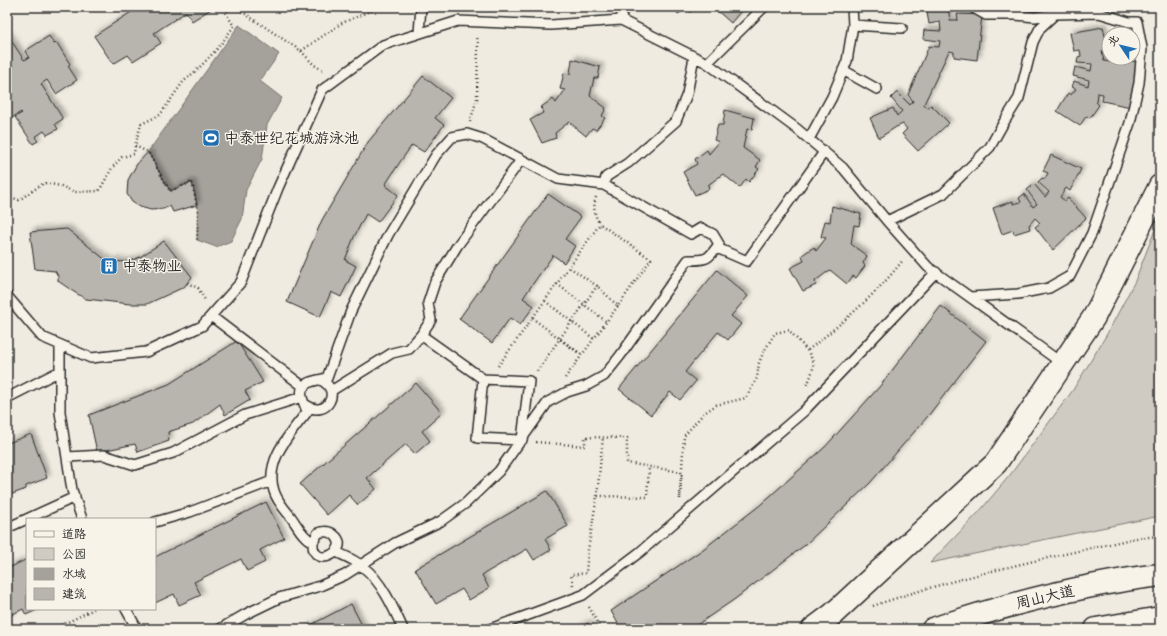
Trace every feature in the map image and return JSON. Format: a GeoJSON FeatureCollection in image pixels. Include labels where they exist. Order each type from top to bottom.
{"type":"FeatureCollection","features":[{"type":"Feature","properties":{"kind":"main road"},"geometry":{"type":"LineString","coordinates":[[813,629],[833,614],[996,463],[1094,317],[1160,186]]}},
{"type":"Feature","properties":{"kind":"main road","name":"周山大道"},"geometry":{"type":"LineString","coordinates":[[933,629],[987,611],[1101,585],[1160,575]]}},
{"type":"Feature","properties":{"kind":"main road"},"geometry":{"type":"LineString","coordinates":[[1096,629],[1160,618]]}},
{"type":"Feature","properties":{"kind":"lane"},"geometry":{"type":"LineString","coordinates":[[419,33],[421,7]]}},
{"type":"Feature","properties":{"kind":"lane"},"geometry":{"type":"LineString","coordinates":[[621,20],[623,7]]}},
{"type":"Feature","properties":{"kind":"lane"},"geometry":{"type":"LineString","coordinates":[[706,63],[764,7]]}},
{"type":"Feature","properties":{"kind":"lane"},"geometry":{"type":"LineString","coordinates":[[809,139],[832,97],[847,61],[853,25],[852,7]]}},
{"type":"Feature","properties":{"kind":"lane"},"geometry":{"type":"LineString","coordinates":[[970,297],[1018,294],[1049,288],[1070,276],[1092,233],[1130,123],[1138,83],[1142,48],[1137,22],[1129,22],[1099,14],[1055,14],[1034,17],[986,15],[972,7]]}},
{"type":"Feature","properties":{"kind":"lane"},"geometry":{"type":"LineString","coordinates":[[887,221],[942,194],[990,148],[1019,98],[1033,42],[1040,28],[1055,14]]}},
{"type":"Feature","properties":{"kind":"lane"},"geometry":{"type":"LineString","coordinates":[[7,296],[42,337],[92,358],[146,352],[202,326],[241,282],[278,188],[322,90],[384,45],[458,21],[551,25],[621,20],[706,63],[809,139],[843,168],[887,221],[928,266],[1063,364]]}},
{"type":"Feature","properties":{"kind":"lane"},"geometry":{"type":"LineString","coordinates":[[853,25],[902,28]]}},
{"type":"Feature","properties":{"kind":"lane"},"geometry":{"type":"LineString","coordinates":[[604,185],[606,177],[628,163],[676,121],[687,94],[694,57]]}},
{"type":"Feature","properties":{"kind":"lane"},"geometry":{"type":"LineString","coordinates":[[843,70],[877,89]]}},
{"type":"Feature","properties":{"kind":"lane"},"geometry":{"type":"LineString","coordinates":[[67,457],[104,454],[135,465],[174,453],[245,415],[307,406],[320,409],[328,404],[331,397],[326,383],[351,311],[388,235],[436,155],[452,137],[467,134],[483,139],[558,179],[604,185],[691,234],[702,228],[713,234],[719,244],[711,256],[700,260],[688,260],[620,356],[604,376],[586,386],[567,392],[548,402],[499,472],[466,503],[442,521],[395,543],[345,574],[320,586],[279,598],[220,629]]}},
{"type":"Feature","properties":{"kind":"lane"},"geometry":{"type":"LineString","coordinates":[[716,248],[747,261],[824,152]]}},
{"type":"Feature","properties":{"kind":"lane"},"geometry":{"type":"LineString","coordinates":[[307,406],[301,394],[304,387],[310,381],[326,383],[392,353],[409,349],[431,320],[428,303],[436,282],[457,246],[521,160]]}},
{"type":"Feature","properties":{"kind":"lane"},"geometry":{"type":"LineString","coordinates":[[490,629],[579,596],[640,552],[804,411],[936,272]]}},
{"type":"Feature","properties":{"kind":"lane"},"geometry":{"type":"LineString","coordinates":[[211,316],[304,387]]}},
{"type":"Feature","properties":{"kind":"lane"},"geometry":{"type":"LineString","coordinates":[[421,335],[486,379],[529,381],[522,440]]}},
{"type":"Feature","properties":{"kind":"lane"},"geometry":{"type":"LineString","coordinates":[[60,345],[60,412],[72,490],[82,518]]}},
{"type":"Feature","properties":{"kind":"lane"},"geometry":{"type":"LineString","coordinates":[[7,398],[60,370]]}},
{"type":"Feature","properties":{"kind":"lane"},"geometry":{"type":"LineString","coordinates":[[486,379],[477,438],[522,440]]}},
{"type":"Feature","properties":{"kind":"lane"},"geometry":{"type":"LineString","coordinates":[[307,406],[280,448],[274,466],[272,481],[274,493],[283,507],[302,534],[313,542]]}},
{"type":"Feature","properties":{"kind":"lane"},"geometry":{"type":"LineString","coordinates":[[156,522],[190,512],[272,481]]}},
{"type":"Feature","properties":{"kind":"lane"},"geometry":{"type":"LineString","coordinates":[[29,518],[74,497]]}},
{"type":"Feature","properties":{"kind":"lane"},"geometry":{"type":"LineString","coordinates":[[7,528],[26,519]]}},
{"type":"Feature","properties":{"kind":"lane"},"geometry":{"type":"LineString","coordinates":[[325,531],[336,536],[339,545],[336,552],[330,556],[321,556],[314,550],[313,542],[318,534],[325,531]]}},
{"type":"Feature","properties":{"kind":"lane"},"geometry":{"type":"LineString","coordinates":[[336,552],[360,564],[372,575],[382,588],[403,629]]}},
{"type":"Feature","properties":{"kind":"lane"},"geometry":{"type":"LineString","coordinates":[[127,610],[137,629]]}},
{"type":"Feature","properties":{"kind":"path"},"geometry":{"type":"LineString","coordinates":[[7,196],[19,200],[44,183],[61,186],[74,192],[99,191],[112,168],[122,157],[134,154],[141,124],[160,115],[183,82],[200,68],[219,47],[234,26],[225,12],[235,7],[301,51],[314,65],[338,78]]}},
{"type":"Feature","properties":{"kind":"path"},"geometry":{"type":"LineString","coordinates":[[301,51],[342,23],[380,7]]}},
{"type":"Feature","properties":{"kind":"path"},"geometry":{"type":"LineString","coordinates":[[467,134],[477,99],[478,43],[474,21]]}},
{"type":"Feature","properties":{"kind":"path"},"geometry":{"type":"LineString","coordinates":[[135,146],[148,152],[170,192],[192,182],[198,211],[196,240]]}},
{"type":"Feature","properties":{"kind":"path"},"geometry":{"type":"LineString","coordinates":[[548,402],[652,259],[600,224],[595,216],[594,204],[597,195],[604,185]]}},
{"type":"Feature","properties":{"kind":"path"},"geometry":{"type":"LineString","coordinates":[[486,379],[545,301],[600,224]]}},
{"type":"Feature","properties":{"kind":"path"},"geometry":{"type":"LineString","coordinates":[[808,350],[834,330],[892,274],[912,249]]}},
{"type":"Feature","properties":{"kind":"path"},"geometry":{"type":"LineString","coordinates":[[569,267],[597,286],[618,306]]}},
{"type":"Feature","properties":{"kind":"path"},"geometry":{"type":"LineString","coordinates":[[187,283],[198,288],[202,295]]}},
{"type":"Feature","properties":{"kind":"path"},"geometry":{"type":"LineString","coordinates":[[557,284],[607,322]]}},
{"type":"Feature","properties":{"kind":"path"},"geometry":{"type":"LineString","coordinates":[[529,381],[597,286]]}},
{"type":"Feature","properties":{"kind":"path"},"geometry":{"type":"LineString","coordinates":[[545,301],[594,339]]}},
{"type":"Feature","properties":{"kind":"path"},"geometry":{"type":"LineString","coordinates":[[532,318],[582,355]]}},
{"type":"Feature","properties":{"kind":"path"},"geometry":{"type":"LineString","coordinates":[[679,519],[684,436],[703,414],[716,405],[746,398],[757,378],[759,363],[763,353],[774,333],[789,330],[800,344],[808,350],[813,364],[807,388]]}},
{"type":"Feature","properties":{"kind":"path"},"geometry":{"type":"LineString","coordinates":[[559,339],[582,355]]}},
{"type":"Feature","properties":{"kind":"path"},"geometry":{"type":"LineString","coordinates":[[522,440],[585,446],[585,437],[627,438],[626,464],[681,472],[679,519]]}},
{"type":"Feature","properties":{"kind":"path"},"geometry":{"type":"LineString","coordinates":[[601,629],[579,596],[571,575],[586,573],[588,550],[597,496],[603,437]]}},
{"type":"Feature","properties":{"kind":"path"},"geometry":{"type":"LineString","coordinates":[[597,496],[647,497],[649,467]]}},
{"type":"Feature","properties":{"kind":"path"},"geometry":{"type":"LineString","coordinates":[[868,608],[908,594],[992,572],[1136,538],[1160,536]]}},
{"type":"Feature","properties":{"kind":"path"},"geometry":{"type":"LineString","coordinates":[[54,629],[92,610]]}},
{"type":"Feature","properties":{"kind":"green space"},"geometry":{"type":"Polygon","coordinates":[[[1160,217],[1160,516],[930,563],[979,512],[1010,475],[1073,390],[1107,334],[1135,281],[1160,217]]]}},
{"type":"Feature","properties":{"kind":"water","name":"中泰世纪花城游泳池"},"geometry":{"type":"Polygon","coordinates":[[[239,25],[279,54],[260,81],[282,98],[267,125],[262,159],[246,190],[242,219],[231,241],[216,247],[197,240],[198,211],[192,182],[170,191],[148,152],[239,25]]]}},
{"type":"Feature","properties":{"kind":"building"},"geometry":{"type":"Polygon","coordinates":[[[139,7],[214,7],[192,21],[186,12],[154,33],[161,43],[133,61],[128,55],[113,64],[94,36],[139,7]]]}},
{"type":"Feature","properties":{"kind":"building"},"geometry":{"type":"Polygon","coordinates":[[[675,7],[701,7],[690,12],[688,8],[678,14],[675,7]]]}},
{"type":"Feature","properties":{"kind":"building"},"geometry":{"type":"Polygon","coordinates":[[[713,7],[744,7],[731,23],[713,7]]]}},
{"type":"Feature","properties":{"kind":"building"},"geometry":{"type":"Polygon","coordinates":[[[926,7],[948,7],[950,20],[958,20],[957,14],[982,15],[977,60],[954,57],[954,52],[949,51],[924,104],[927,108],[931,105],[949,123],[918,151],[902,134],[907,129],[903,124],[879,138],[870,118],[893,108],[897,116],[902,111],[891,98],[897,92],[910,105],[913,101],[908,95],[929,46],[939,47],[940,41],[923,39],[924,30],[941,31],[940,22],[929,24],[926,7]]]}},
{"type":"Feature","properties":{"kind":"building"},"geometry":{"type":"Polygon","coordinates":[[[1101,27],[1101,66],[1136,66],[1131,107],[1102,101],[1103,94],[1097,93],[1096,102],[1099,105],[1090,118],[1086,116],[1080,126],[1057,111],[1068,93],[1071,95],[1076,89],[1072,87],[1074,81],[1088,86],[1089,80],[1073,76],[1075,67],[1091,71],[1092,64],[1077,63],[1078,57],[1081,56],[1080,50],[1074,51],[1070,33],[1101,27]]]}},
{"type":"Feature","properties":{"kind":"building"},"geometry":{"type":"Polygon","coordinates":[[[7,34],[24,60],[29,58],[25,51],[49,36],[54,44],[57,43],[70,64],[68,66],[77,80],[56,94],[47,80],[41,84],[63,119],[55,124],[58,129],[47,135],[44,131],[35,137],[38,141],[33,144],[15,117],[22,113],[21,112],[7,121],[7,88],[9,86],[7,83],[7,34]]]}},
{"type":"Feature","properties":{"kind":"building"},"geometry":{"type":"Polygon","coordinates":[[[572,59],[600,67],[598,78],[594,78],[590,96],[606,108],[602,116],[605,118],[596,130],[592,128],[586,136],[569,122],[555,133],[556,138],[542,143],[530,120],[543,113],[541,107],[553,99],[556,103],[565,90],[560,89],[564,73],[570,74],[572,59]]]}},
{"type":"Feature","properties":{"kind":"building"},"geometry":{"type":"Polygon","coordinates":[[[423,76],[451,98],[435,118],[444,125],[424,152],[412,145],[400,162],[385,185],[398,195],[378,222],[366,214],[354,237],[345,260],[356,266],[341,297],[331,292],[320,317],[287,302],[322,220],[368,142],[423,76]]]}},
{"type":"Feature","properties":{"kind":"building"},"geometry":{"type":"Polygon","coordinates":[[[725,110],[754,118],[752,130],[747,129],[743,148],[760,160],[756,167],[759,169],[749,182],[746,179],[740,188],[723,174],[708,185],[709,189],[695,195],[683,172],[697,164],[695,159],[707,150],[709,154],[719,142],[714,140],[718,125],[723,125],[725,110]]]}},
{"type":"Feature","properties":{"kind":"building"},"geometry":{"type":"Polygon","coordinates":[[[148,152],[170,191],[192,182],[197,205],[173,212],[170,206],[163,209],[151,210],[140,207],[132,202],[127,194],[128,180],[137,164],[148,152]]]}},
{"type":"Feature","properties":{"kind":"building"},"geometry":{"type":"Polygon","coordinates":[[[1051,155],[1081,169],[1070,191],[1066,188],[1060,197],[1065,201],[1068,198],[1086,218],[1053,250],[1035,227],[1040,223],[1035,218],[1029,225],[1030,229],[1014,234],[1013,230],[1002,234],[993,208],[1013,201],[1013,204],[1021,202],[1019,198],[1024,194],[1033,207],[1037,204],[1027,190],[1034,184],[1045,197],[1049,192],[1038,182],[1042,178],[1045,179],[1048,173],[1043,171],[1051,155]]]}},
{"type":"Feature","properties":{"kind":"building"},"geometry":{"type":"Polygon","coordinates":[[[548,194],[581,217],[565,239],[575,246],[564,263],[553,255],[523,298],[534,306],[520,325],[510,318],[492,343],[459,319],[548,194]]]}},
{"type":"Feature","properties":{"kind":"building"},"geometry":{"type":"Polygon","coordinates":[[[832,206],[861,214],[859,226],[854,225],[851,244],[867,256],[863,263],[865,266],[856,278],[853,276],[847,284],[830,270],[815,281],[816,285],[803,291],[790,268],[804,261],[802,255],[814,247],[816,251],[826,238],[821,237],[825,221],[830,222],[832,206]]]}},
{"type":"Feature","properties":{"kind":"building","name":"中泰物业"},"geometry":{"type":"Polygon","coordinates":[[[67,229],[107,261],[128,262],[140,257],[164,241],[192,277],[184,287],[147,304],[130,304],[86,299],[58,281],[58,276],[55,271],[35,269],[30,232],[67,229]]]}},
{"type":"Feature","properties":{"kind":"building"},"geometry":{"type":"Polygon","coordinates":[[[717,270],[748,296],[731,316],[741,324],[728,340],[718,332],[685,372],[696,381],[680,400],[670,392],[651,415],[619,389],[717,270]]]}},
{"type":"Feature","properties":{"kind":"building"},"geometry":{"type":"Polygon","coordinates":[[[941,306],[986,341],[928,416],[870,483],[805,545],[735,599],[691,629],[621,629],[611,611],[702,550],[759,506],[825,447],[881,385],[941,306]]]}},
{"type":"Feature","properties":{"kind":"building"},"geometry":{"type":"Polygon","coordinates":[[[237,341],[263,382],[245,391],[250,400],[225,415],[220,404],[193,424],[168,432],[169,441],[138,452],[135,444],[97,452],[89,415],[169,384],[237,341]]]}},
{"type":"Feature","properties":{"kind":"building"},"geometry":{"type":"Polygon","coordinates":[[[416,383],[442,413],[422,431],[430,441],[415,454],[406,444],[367,478],[376,489],[358,505],[349,495],[327,515],[300,484],[416,383]]]}},
{"type":"Feature","properties":{"kind":"building"},"geometry":{"type":"Polygon","coordinates":[[[31,434],[47,478],[26,486],[26,489],[7,496],[7,440],[8,443],[31,434]]]}},
{"type":"Feature","properties":{"kind":"building"},"geometry":{"type":"Polygon","coordinates":[[[547,491],[568,526],[545,539],[551,550],[534,560],[527,549],[482,575],[489,588],[469,600],[462,589],[436,604],[415,569],[547,491]]]}},
{"type":"Feature","properties":{"kind":"building"},"geometry":{"type":"Polygon","coordinates":[[[266,502],[284,538],[260,550],[265,562],[247,571],[241,559],[194,582],[201,595],[179,605],[174,594],[156,603],[156,557],[266,502]]]}},
{"type":"Feature","properties":{"kind":"building"},"geometry":{"type":"Polygon","coordinates":[[[26,560],[26,610],[37,610],[26,615],[23,609],[7,617],[7,569],[26,560]]]}},
{"type":"Feature","properties":{"kind":"building"},"geometry":{"type":"Polygon","coordinates":[[[351,604],[364,629],[303,629],[351,604]]]}},
{"type":"Feature","properties":{"kind":"building"},"geometry":{"type":"Polygon","coordinates":[[[588,623],[591,629],[576,629],[588,623]]]}},
{"type":"Feature","properties":{"kind":"place","name":"中泰世纪花城游泳池"},"geometry":{"type":"Point","coordinates":[211,138]}},
{"type":"Feature","properties":{"kind":"place","name":"中泰物业"},"geometry":{"type":"Point","coordinates":[109,266]}}]}
